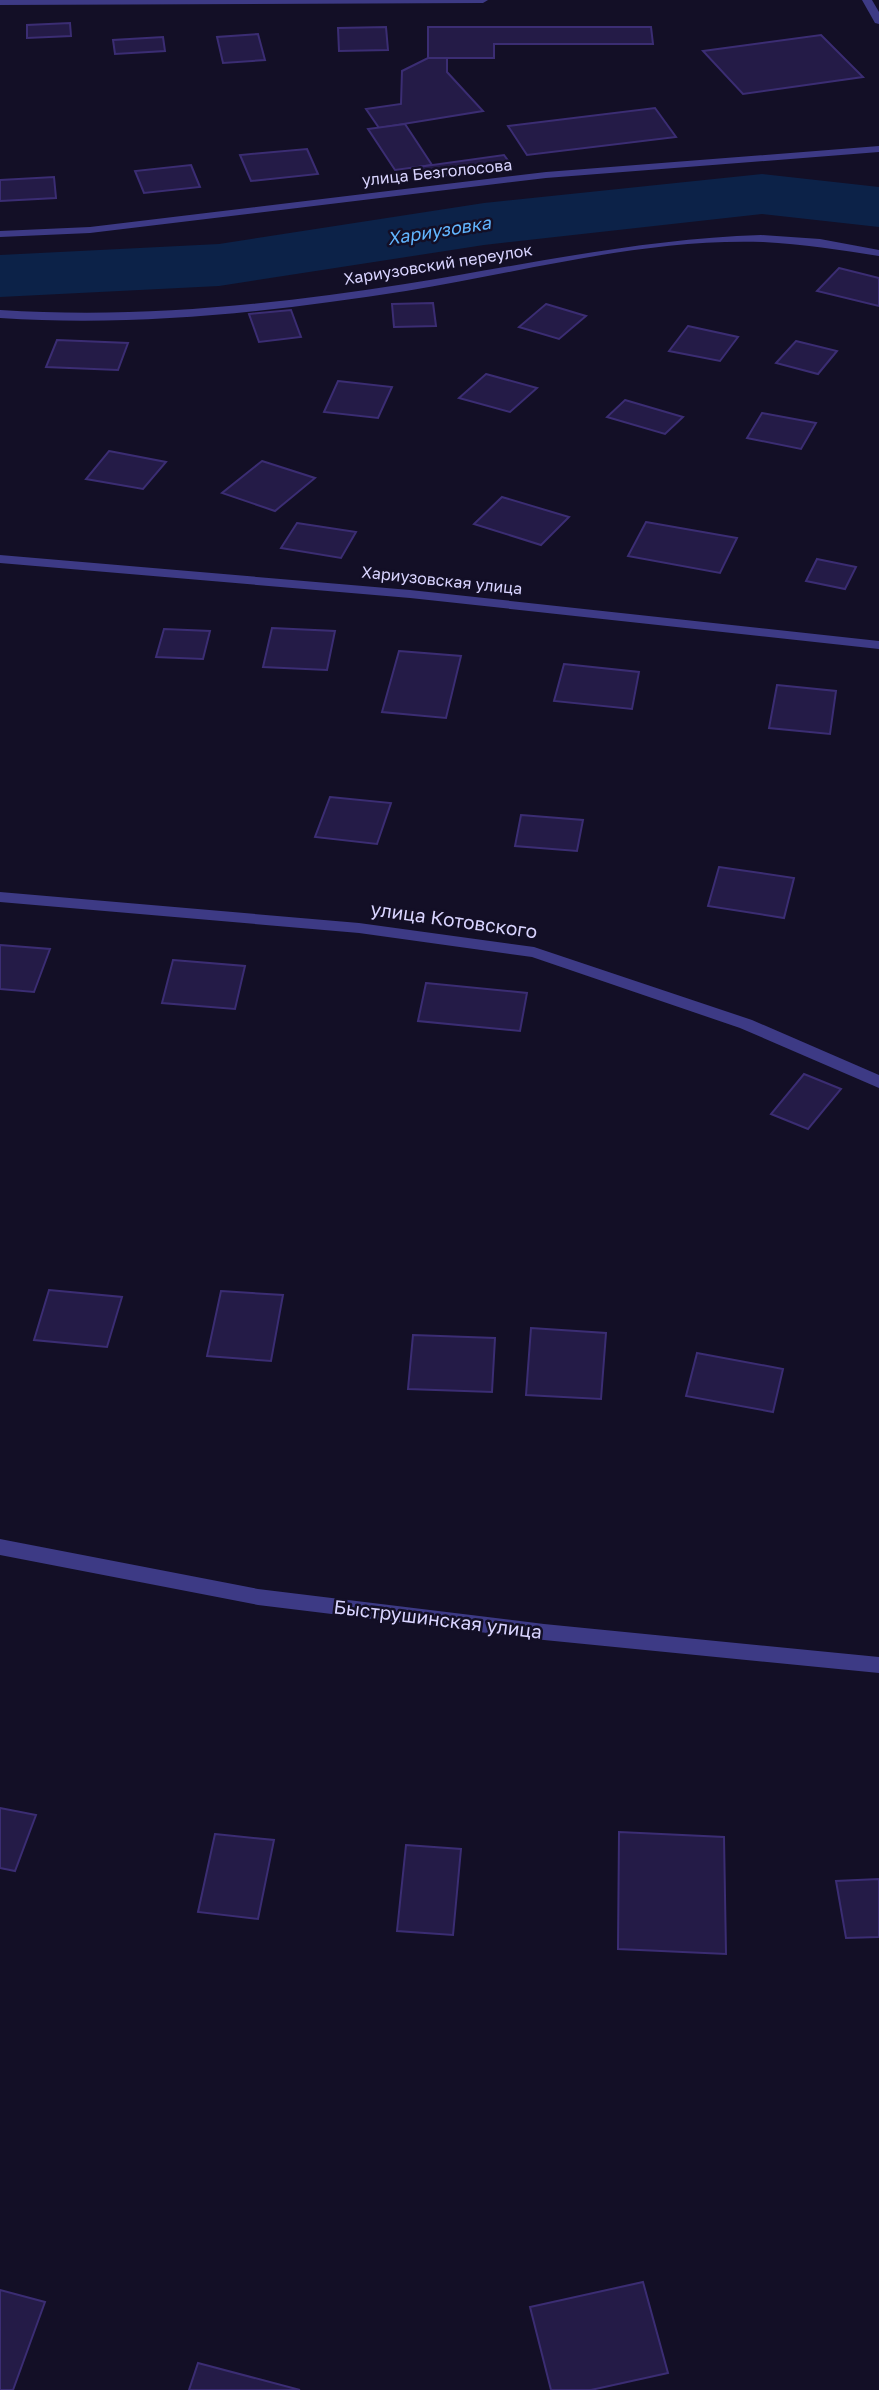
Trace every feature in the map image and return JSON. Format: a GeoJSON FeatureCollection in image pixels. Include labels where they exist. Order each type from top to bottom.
{"type":"FeatureCollection","features":[{"type":"Feature","properties":{"kind":"street"},"geometry":{"type":"LineString","coordinates":[[0,2],[483,0]]}},
{"type":"Feature","properties":{"kind":"street"},"geometry":{"type":"LineString","coordinates":[[867,0],[879,20]]}},
{"type":"Feature","properties":{"kind":"street","name":"улица Безголосова"},"geometry":{"type":"LineString","coordinates":[[0,234],[90,230],[545,175],[879,149]]}},
{"type":"Feature","properties":{"kind":"street","name":"Хариузовский переулок"},"geometry":{"type":"LineString","coordinates":[[0,314],[92,318],[216,312],[408,287],[526,265],[680,242],[772,240],[831,243],[879,253]]}},
{"type":"Feature","properties":{"kind":"street","name":"Хариузовская улица"},"geometry":{"type":"LineString","coordinates":[[0,559],[410,594],[879,645]]}},
{"type":"Feature","properties":{"kind":"street","name":"улица Котовского"},"geometry":{"type":"LineString","coordinates":[[0,897],[359,928],[534,952],[746,1024],[879,1082]]}},
{"type":"Feature","properties":{"kind":"street","name":"Быструшинская улица"},"geometry":{"type":"LineString","coordinates":[[0,1547],[258,1597],[544,1632],[879,1665]]}},
{"type":"Feature","properties":{"kind":"building"},"geometry":{"type":"Polygon","coordinates":[[[70,23],[71,36],[27,38],[27,25],[70,23]]]}},
{"type":"Feature","properties":{"kind":"building"},"geometry":{"type":"Polygon","coordinates":[[[386,27],[388,50],[339,51],[338,28],[386,27]]]}},
{"type":"Feature","properties":{"kind":"building"},"geometry":{"type":"Polygon","coordinates":[[[428,27],[651,27],[653,44],[494,44],[494,58],[428,58],[428,27]]]}},
{"type":"Feature","properties":{"kind":"building"},"geometry":{"type":"Polygon","coordinates":[[[258,34],[265,60],[223,63],[217,37],[258,34]]]}},
{"type":"Feature","properties":{"kind":"building"},"geometry":{"type":"Polygon","coordinates":[[[821,35],[863,77],[743,94],[703,51],[821,35]]]}},
{"type":"Feature","properties":{"kind":"building"},"geometry":{"type":"Polygon","coordinates":[[[163,37],[165,51],[115,54],[113,40],[163,37]]]}},
{"type":"Feature","properties":{"kind":"building"},"geometry":{"type":"Polygon","coordinates":[[[428,58],[447,58],[447,72],[483,111],[379,128],[366,109],[401,104],[402,71],[428,58]]]}},
{"type":"Feature","properties":{"kind":"building"},"geometry":{"type":"Polygon","coordinates":[[[655,108],[676,137],[527,155],[508,126],[655,108]]]}},
{"type":"Feature","properties":{"kind":"building"},"geometry":{"type":"Polygon","coordinates":[[[405,124],[432,165],[395,170],[368,129],[405,124]]]}},
{"type":"Feature","properties":{"kind":"building"},"geometry":{"type":"Polygon","coordinates":[[[307,149],[318,174],[251,181],[240,155],[307,149]]]}},
{"type":"Feature","properties":{"kind":"building"},"geometry":{"type":"Polygon","coordinates":[[[504,155],[512,166],[419,179],[411,168],[504,155]]]}},
{"type":"Feature","properties":{"kind":"building"},"geometry":{"type":"Polygon","coordinates":[[[191,165],[200,187],[144,193],[135,171],[191,165]]]}},
{"type":"Feature","properties":{"kind":"building"},"geometry":{"type":"Polygon","coordinates":[[[54,177],[56,198],[0,201],[0,180],[54,177]]]}},
{"type":"Feature","properties":{"kind":"building"},"geometry":{"type":"Polygon","coordinates":[[[839,268],[879,278],[879,306],[817,291],[839,268]]]}},
{"type":"Feature","properties":{"kind":"building"},"geometry":{"type":"Polygon","coordinates":[[[433,303],[436,326],[394,327],[392,304],[433,303]]]}},
{"type":"Feature","properties":{"kind":"building"},"geometry":{"type":"Polygon","coordinates":[[[546,304],[586,316],[559,339],[519,327],[546,304]]]}},
{"type":"Feature","properties":{"kind":"building"},"geometry":{"type":"Polygon","coordinates":[[[291,310],[301,337],[259,342],[249,314],[291,310]]]}},
{"type":"Feature","properties":{"kind":"building"},"geometry":{"type":"Polygon","coordinates":[[[688,326],[738,337],[720,361],[669,351],[688,326]]]}},
{"type":"Feature","properties":{"kind":"building"},"geometry":{"type":"Polygon","coordinates":[[[57,340],[128,343],[118,370],[46,367],[57,340]]]}},
{"type":"Feature","properties":{"kind":"building"},"geometry":{"type":"Polygon","coordinates":[[[796,341],[837,351],[818,374],[776,363],[796,341]]]}},
{"type":"Feature","properties":{"kind":"building"},"geometry":{"type":"Polygon","coordinates":[[[486,374],[537,388],[510,412],[459,398],[486,374]]]}},
{"type":"Feature","properties":{"kind":"building"},"geometry":{"type":"Polygon","coordinates":[[[338,381],[392,387],[378,418],[324,412],[338,381]]]}},
{"type":"Feature","properties":{"kind":"building"},"geometry":{"type":"Polygon","coordinates":[[[625,400],[683,417],[665,434],[607,417],[625,400]]]}},
{"type":"Feature","properties":{"kind":"building"},"geometry":{"type":"Polygon","coordinates":[[[762,413],[816,423],[801,449],[747,438],[762,413]]]}},
{"type":"Feature","properties":{"kind":"building"},"geometry":{"type":"Polygon","coordinates":[[[109,451],[166,462],[143,489],[86,479],[109,451]]]}},
{"type":"Feature","properties":{"kind":"building"},"geometry":{"type":"Polygon","coordinates":[[[262,461],[315,478],[275,511],[222,493],[262,461]]]}},
{"type":"Feature","properties":{"kind":"building"},"geometry":{"type":"Polygon","coordinates":[[[502,497],[569,517],[541,545],[474,524],[502,497]]]}},
{"type":"Feature","properties":{"kind":"building"},"geometry":{"type":"Polygon","coordinates":[[[646,522],[737,538],[720,573],[628,556],[646,522]]]}},
{"type":"Feature","properties":{"kind":"building"},"geometry":{"type":"Polygon","coordinates":[[[297,523],[356,532],[341,558],[281,548],[297,523]]]}},
{"type":"Feature","properties":{"kind":"building"},"geometry":{"type":"Polygon","coordinates":[[[817,559],[856,567],[845,589],[806,581],[817,559]]]}},
{"type":"Feature","properties":{"kind":"building"},"geometry":{"type":"Polygon","coordinates":[[[272,628],[335,631],[327,670],[263,667],[272,628]]]}},
{"type":"Feature","properties":{"kind":"building"},"geometry":{"type":"Polygon","coordinates":[[[164,629],[210,631],[203,659],[156,657],[164,629]]]}},
{"type":"Feature","properties":{"kind":"building"},"geometry":{"type":"Polygon","coordinates":[[[399,651],[461,656],[446,718],[382,712],[399,651]]]}},
{"type":"Feature","properties":{"kind":"building"},"geometry":{"type":"Polygon","coordinates":[[[564,664],[639,672],[632,709],[554,701],[564,664]]]}},
{"type":"Feature","properties":{"kind":"building"},"geometry":{"type":"Polygon","coordinates":[[[777,685],[836,691],[830,734],[769,728],[777,685]]]}},
{"type":"Feature","properties":{"kind":"building"},"geometry":{"type":"Polygon","coordinates":[[[330,797],[391,803],[377,844],[315,837],[330,797]]]}},
{"type":"Feature","properties":{"kind":"building"},"geometry":{"type":"Polygon","coordinates":[[[521,815],[583,820],[577,851],[515,846],[521,815]]]}},
{"type":"Feature","properties":{"kind":"building"},"geometry":{"type":"Polygon","coordinates":[[[719,867],[794,878],[784,918],[708,906],[719,867]]]}},
{"type":"Feature","properties":{"kind":"building"},"geometry":{"type":"Polygon","coordinates":[[[0,945],[50,949],[34,992],[0,989],[0,945]]]}},
{"type":"Feature","properties":{"kind":"building"},"geometry":{"type":"Polygon","coordinates":[[[173,960],[245,966],[235,1009],[162,1003],[173,960]]]}},
{"type":"Feature","properties":{"kind":"building"},"geometry":{"type":"Polygon","coordinates":[[[426,983],[527,993],[520,1031],[418,1021],[426,983]]]}},
{"type":"Feature","properties":{"kind":"building"},"geometry":{"type":"Polygon","coordinates":[[[804,1074],[841,1089],[808,1129],[771,1114],[804,1074]]]}},
{"type":"Feature","properties":{"kind":"building"},"geometry":{"type":"Polygon","coordinates":[[[49,1290],[122,1297],[107,1347],[34,1340],[49,1290]]]}},
{"type":"Feature","properties":{"kind":"building"},"geometry":{"type":"Polygon","coordinates":[[[221,1291],[283,1295],[271,1361],[207,1356],[221,1291]]]}},
{"type":"Feature","properties":{"kind":"building"},"geometry":{"type":"Polygon","coordinates":[[[531,1328],[606,1333],[601,1399],[526,1395],[531,1328]]]}},
{"type":"Feature","properties":{"kind":"building"},"geometry":{"type":"Polygon","coordinates":[[[413,1335],[495,1338],[492,1392],[408,1389],[413,1335]]]}},
{"type":"Feature","properties":{"kind":"building"},"geometry":{"type":"Polygon","coordinates":[[[697,1353],[783,1369],[773,1412],[686,1396],[697,1353]]]}},
{"type":"Feature","properties":{"kind":"building"},"geometry":{"type":"Polygon","coordinates":[[[0,1808],[36,1815],[15,1871],[0,1868],[0,1808]]]}},
{"type":"Feature","properties":{"kind":"building"},"geometry":{"type":"Polygon","coordinates":[[[619,1832],[724,1837],[726,1954],[618,1949],[619,1832]]]}},
{"type":"Feature","properties":{"kind":"building"},"geometry":{"type":"Polygon","coordinates":[[[215,1834],[274,1840],[258,1919],[198,1912],[215,1834]]]}},
{"type":"Feature","properties":{"kind":"building"},"geometry":{"type":"Polygon","coordinates":[[[406,1845],[461,1849],[453,1935],[397,1931],[406,1845]]]}},
{"type":"Feature","properties":{"kind":"building"},"geometry":{"type":"Polygon","coordinates":[[[879,1879],[879,1937],[846,1938],[836,1881],[879,1879]]]}},
{"type":"Feature","properties":{"kind":"building"},"geometry":{"type":"Polygon","coordinates":[[[643,2282],[668,2373],[591,2390],[551,2390],[530,2307],[643,2282]]]}},
{"type":"Feature","properties":{"kind":"building"},"geometry":{"type":"Polygon","coordinates":[[[0,2290],[45,2302],[13,2390],[0,2390],[0,2290]]]}},
{"type":"Feature","properties":{"kind":"building"},"geometry":{"type":"Polygon","coordinates":[[[198,2363],[300,2390],[189,2390],[198,2363]]]}},
{"type":"Feature","properties":{"kind":"waterway","name":"Хариузовка"},"geometry":{"type":"LineString","coordinates":[[0,276],[219,265],[484,224],[762,194],[879,207]]}}]}
